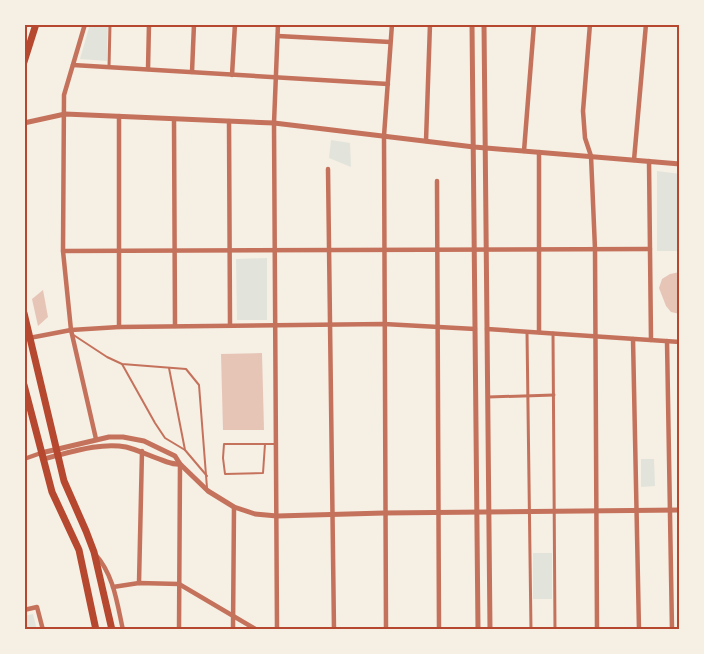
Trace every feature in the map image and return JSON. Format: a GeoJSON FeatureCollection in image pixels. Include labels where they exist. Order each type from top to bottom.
{"type":"FeatureCollection","features":[{"type":"Feature","properties":{"kind":"main road"},"geometry":{"type":"LineString","coordinates":[[24,62],[36,24]]}},
{"type":"Feature","properties":{"kind":"main road"},"geometry":{"type":"LineString","coordinates":[[24,313],[27,339],[64,482],[94,552],[112,630]]}},
{"type":"Feature","properties":{"kind":"main road"},"geometry":{"type":"LineString","coordinates":[[24,385],[39,456],[52,492],[79,550],[96,630]]}},
{"type":"Feature","properties":{"kind":"street"},"geometry":{"type":"LineString","coordinates":[[85,24],[64,95],[63,251],[71,332],[96,439]]}},
{"type":"Feature","properties":{"kind":"street"},"geometry":{"type":"LineString","coordinates":[[109,67],[110,24]]}},
{"type":"Feature","properties":{"kind":"street"},"geometry":{"type":"LineString","coordinates":[[148,69],[149,24]]}},
{"type":"Feature","properties":{"kind":"street"},"geometry":{"type":"LineString","coordinates":[[192,72],[194,24]]}},
{"type":"Feature","properties":{"kind":"street"},"geometry":{"type":"LineString","coordinates":[[232,75],[234,24]]}},
{"type":"Feature","properties":{"kind":"street"},"geometry":{"type":"LineString","coordinates":[[278,24],[274,123],[278,630]]}},
{"type":"Feature","properties":{"kind":"street"},"geometry":{"type":"LineString","coordinates":[[386,630],[384,136],[392,24]]}},
{"type":"Feature","properties":{"kind":"street"},"geometry":{"type":"LineString","coordinates":[[426,141],[430,24]]}},
{"type":"Feature","properties":{"kind":"street"},"geometry":{"type":"LineString","coordinates":[[472,24],[478,630]]}},
{"type":"Feature","properties":{"kind":"street"},"geometry":{"type":"LineString","coordinates":[[484,24],[490,630]]}},
{"type":"Feature","properties":{"kind":"street"},"geometry":{"type":"LineString","coordinates":[[524,151],[534,24]]}},
{"type":"Feature","properties":{"kind":"street"},"geometry":{"type":"LineString","coordinates":[[590,24],[583,111],[585,138],[591,156],[595,249],[597,630]]}},
{"type":"Feature","properties":{"kind":"street"},"geometry":{"type":"LineString","coordinates":[[634,160],[646,24]]}},
{"type":"Feature","properties":{"kind":"street"},"geometry":{"type":"LineString","coordinates":[[278,36],[390,42]]}},
{"type":"Feature","properties":{"kind":"street"},"geometry":{"type":"LineString","coordinates":[[73,65],[388,84]]}},
{"type":"Feature","properties":{"kind":"street"},"geometry":{"type":"LineString","coordinates":[[24,123],[64,114],[274,123],[474,147],[680,164]]}},
{"type":"Feature","properties":{"kind":"street"},"geometry":{"type":"LineString","coordinates":[[119,116],[119,327]]}},
{"type":"Feature","properties":{"kind":"street"},"geometry":{"type":"LineString","coordinates":[[174,118],[175,326]]}},
{"type":"Feature","properties":{"kind":"street"},"geometry":{"type":"LineString","coordinates":[[229,121],[230,325]]}},
{"type":"Feature","properties":{"kind":"street"},"geometry":{"type":"LineString","coordinates":[[539,152],[539,332]]}},
{"type":"Feature","properties":{"kind":"street"},"geometry":{"type":"LineString","coordinates":[[649,161],[651,340]]}},
{"type":"Feature","properties":{"kind":"street"},"geometry":{"type":"LineString","coordinates":[[328,169],[334,630]]}},
{"type":"Feature","properties":{"kind":"street"},"geometry":{"type":"LineString","coordinates":[[437,182],[439,630]]}},
{"type":"Feature","properties":{"kind":"street"},"geometry":{"type":"LineString","coordinates":[[63,251],[650,249]]}},
{"type":"Feature","properties":{"kind":"street"},"geometry":{"type":"LineString","coordinates":[[27,339],[119,327],[384,324],[475,329]]}},
{"type":"Feature","properties":{"kind":"street"},"geometry":{"type":"LineString","coordinates":[[487,329],[680,342]]}},
{"type":"Feature","properties":{"kind":"street"},"geometry":{"type":"LineString","coordinates":[[527,332],[531,630]]}},
{"type":"Feature","properties":{"kind":"street"},"geometry":{"type":"LineString","coordinates":[[553,333],[556,511],[555,630]]}},
{"type":"Feature","properties":{"kind":"street"},"geometry":{"type":"LineString","coordinates":[[633,339],[639,630]]}},
{"type":"Feature","properties":{"kind":"street"},"geometry":{"type":"LineString","coordinates":[[668,341],[672,630]]}},
{"type":"Feature","properties":{"kind":"street"},"geometry":{"type":"LineString","coordinates":[[488,397],[554,395]]}},
{"type":"Feature","properties":{"kind":"street"},"geometry":{"type":"LineString","coordinates":[[24,459],[57,452],[96,439],[123,437],[144,441],[175,456],[180,464],[208,491],[234,507],[255,514],[277,516],[477,511],[680,510]]}},
{"type":"Feature","properties":{"kind":"street"},"geometry":{"type":"LineString","coordinates":[[57,452],[125,447],[142,451],[173,465],[180,464]]}},
{"type":"Feature","properties":{"kind":"street"},"geometry":{"type":"LineString","coordinates":[[140,583],[142,451]]}},
{"type":"Feature","properties":{"kind":"street"},"geometry":{"type":"LineString","coordinates":[[178,630],[180,464]]}},
{"type":"Feature","properties":{"kind":"street"},"geometry":{"type":"LineString","coordinates":[[233,630],[234,507]]}},
{"type":"Feature","properties":{"kind":"street"},"geometry":{"type":"LineString","coordinates":[[94,552],[106,567],[113,586],[123,630]]}},
{"type":"Feature","properties":{"kind":"street"},"geometry":{"type":"LineString","coordinates":[[113,586],[140,583],[179,584],[257,630]]}},
{"type":"Feature","properties":{"kind":"street"},"geometry":{"type":"LineString","coordinates":[[24,610],[37,607],[43,630]]}},
{"type":"Feature","properties":{"kind":"lane"},"geometry":{"type":"LineString","coordinates":[[71,332],[107,357],[122,364],[186,369],[199,385],[208,491]]}},
{"type":"Feature","properties":{"kind":"lane"},"geometry":{"type":"LineString","coordinates":[[122,364],[165,438],[185,450],[207,476]]}},
{"type":"Feature","properties":{"kind":"lane"},"geometry":{"type":"LineString","coordinates":[[169,368],[185,450]]}},
{"type":"Feature","properties":{"kind":"lane"},"geometry":{"type":"LineString","coordinates":[[265,444],[263,473],[225,474],[224,444],[265,444],[276,444]]}},
{"type":"Feature","properties":{"kind":"shaded area"},"geometry":{"type":"Polygon","coordinates":[[[90,24],[108,24],[107,61],[80,59],[90,24]]]}},
{"type":"Feature","properties":{"kind":"shaded area"},"geometry":{"type":"Polygon","coordinates":[[[331,140],[350,143],[351,167],[329,158],[331,140]]]}},
{"type":"Feature","properties":{"kind":"shaded area"},"geometry":{"type":"Polygon","coordinates":[[[657,171],[680,174],[680,251],[657,251],[657,171]]]}},
{"type":"Feature","properties":{"kind":"shaded area"},"geometry":{"type":"Polygon","coordinates":[[[267,258],[267,320],[237,320],[236,259],[267,258]]]}},
{"type":"Feature","properties":{"kind":"shaded area"},"geometry":{"type":"Polygon","coordinates":[[[641,459],[654,459],[655,486],[641,487],[641,459]]]}},
{"type":"Feature","properties":{"kind":"shaded area"},"geometry":{"type":"Polygon","coordinates":[[[533,553],[552,553],[552,599],[533,599],[533,553]]]}},
{"type":"Feature","properties":{"kind":"shaded area"},"geometry":{"type":"Polygon","coordinates":[[[33,614],[37,630],[24,630],[24,616],[33,614]]]}},
{"type":"Feature","properties":{"kind":"building"},"geometry":{"type":"Polygon","coordinates":[[[680,272],[680,314],[671,312],[666,306],[659,288],[662,279],[680,272]]]}},
{"type":"Feature","properties":{"kind":"building"},"geometry":{"type":"Polygon","coordinates":[[[43,290],[48,317],[38,326],[32,299],[43,290]]]}},
{"type":"Feature","properties":{"kind":"building"},"geometry":{"type":"Polygon","coordinates":[[[262,353],[264,430],[223,430],[221,354],[262,353]]]}}]}
